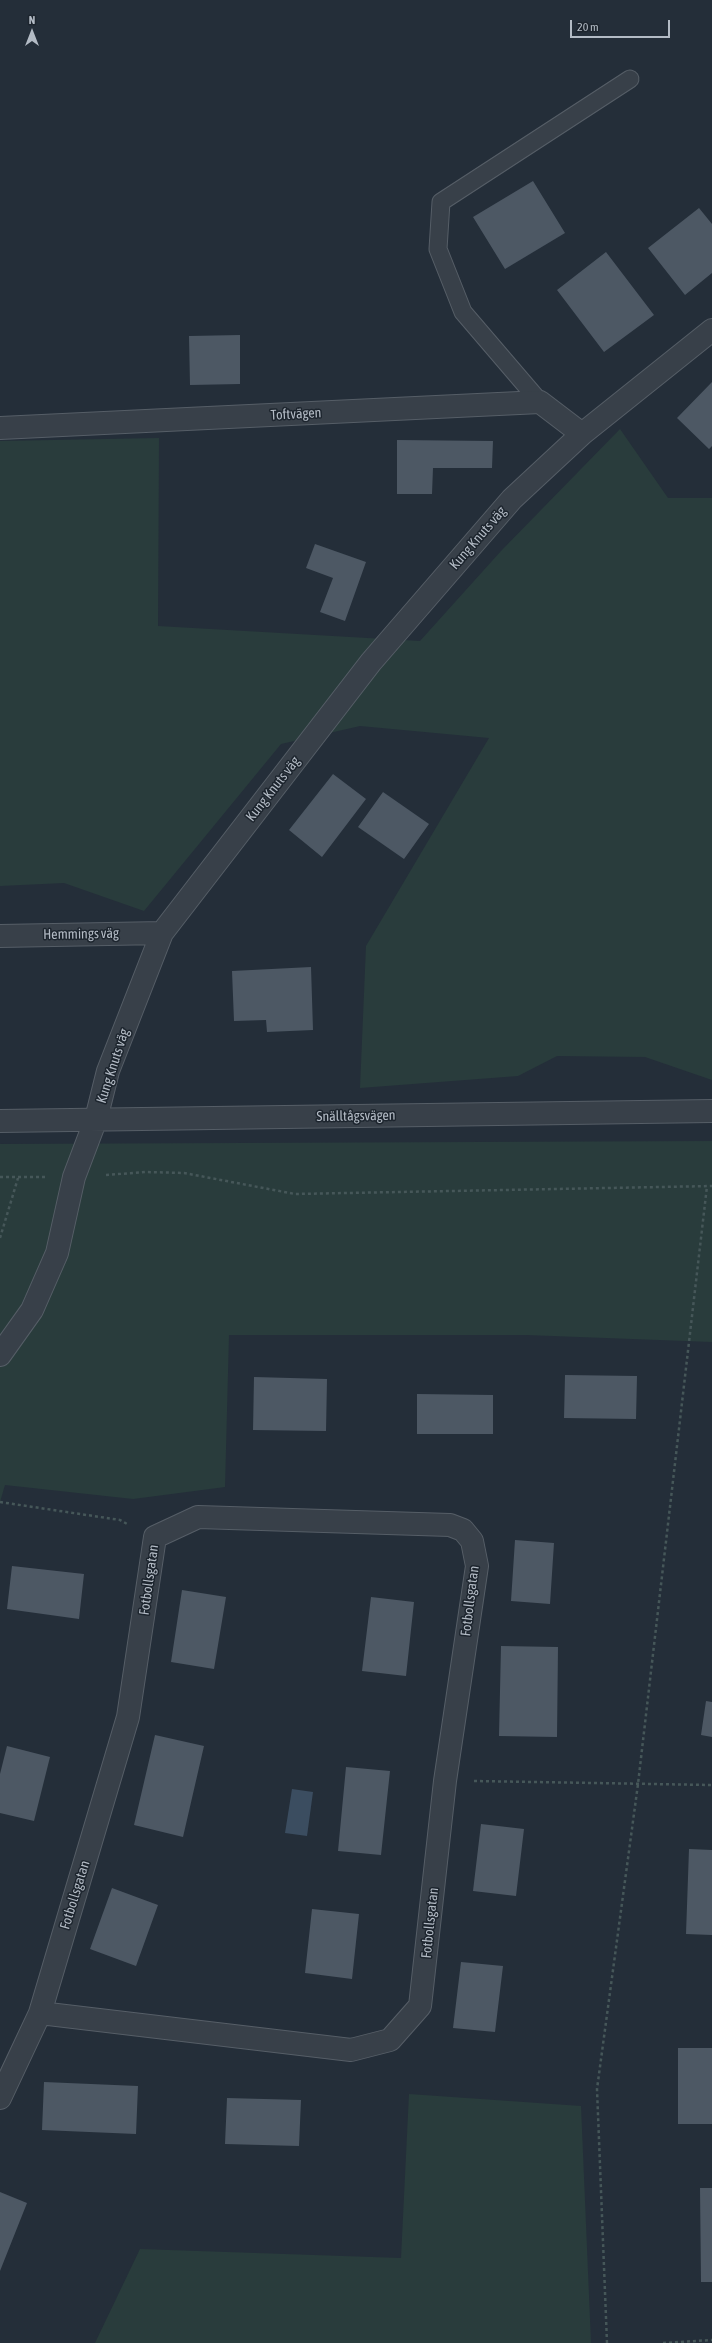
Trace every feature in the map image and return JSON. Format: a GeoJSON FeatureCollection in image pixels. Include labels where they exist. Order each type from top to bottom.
{"type":"FeatureCollection","features":[{"type":"Feature","properties":{"kind":"street","name":"Kung Knuts väg"},"geometry":{"type":"LineString","coordinates":[[0,1355],[32,1310],[57,1253],[74,1177],[96,1119],[108,1071],[162,933],[371,662],[512,499],[582,434],[712,330]]}},
{"type":"Feature","properties":{"kind":"street","name":"Toftvägen"},"geometry":{"type":"LineString","coordinates":[[0,428],[540,402]]}},
{"type":"Feature","properties":{"kind":"street"},"geometry":{"type":"LineString","coordinates":[[540,402],[582,434]]}},
{"type":"Feature","properties":{"kind":"street","name":"Hemmings väg"},"geometry":{"type":"LineString","coordinates":[[0,936],[162,933]]}},
{"type":"Feature","properties":{"kind":"street","name":"Snälltågsvägen"},"geometry":{"type":"LineString","coordinates":[[0,1121],[712,1111]]}},
{"type":"Feature","properties":{"kind":"street","name":"Fotbollsgatan"},"geometry":{"type":"LineString","coordinates":[[0,2098],[40,2013],[128,1717],[155,1537],[198,1517],[450,1525],[463,1530],[472,1541],[476,1566],[445,1781],[420,2006],[390,2040],[351,2050],[40,2013]]}},
{"type":"Feature","properties":{"kind":"lane"},"geometry":{"type":"LineString","coordinates":[[540,402],[463,312],[438,249],[441,202],[630,79]]}},
{"type":"Feature","properties":{"kind":"path"},"geometry":{"type":"LineString","coordinates":[[0,1177],[74,1177],[146,1172],[184,1173],[295,1194],[712,1186]]}},
{"type":"Feature","properties":{"kind":"path"},"geometry":{"type":"LineString","coordinates":[[0,1238],[18,1178]]}},
{"type":"Feature","properties":{"kind":"path"},"geometry":{"type":"LineString","coordinates":[[607,2343],[596,2089],[638,1784],[707,1186]]}},
{"type":"Feature","properties":{"kind":"path"},"geometry":{"type":"LineString","coordinates":[[0,1502],[120,1520],[155,1537]]}},
{"type":"Feature","properties":{"kind":"path"},"geometry":{"type":"LineString","coordinates":[[445,1781],[712,1785]]}},
{"type":"Feature","properties":{"kind":"path"},"geometry":{"type":"LineString","coordinates":[[663,2343],[712,2340]]}},
{"type":"Feature","properties":{"kind":"shaded area"},"geometry":{"type":"Polygon","coordinates":[[[620,429],[668,498],[712,498],[712,1080],[645,1057],[557,1056],[518,1076],[360,1088],[366,946],[489,738],[360,726],[281,744],[144,911],[64,883],[0,886],[0,441],[159,438],[158,626],[420,641],[501,551],[620,429]]]}},
{"type":"Feature","properties":{"kind":"shaded area"},"geometry":{"type":"Polygon","coordinates":[[[712,1141],[712,1342],[526,1335],[229,1335],[225,1487],[133,1499],[5,1485],[0,1502],[0,1144],[712,1141]]]}},
{"type":"Feature","properties":{"kind":"shaded area"},"geometry":{"type":"Polygon","coordinates":[[[409,2094],[581,2106],[591,2343],[95,2343],[140,2249],[401,2258],[409,2094]]]}},
{"type":"Feature","properties":{"kind":"water"},"geometry":{"type":"Polygon","coordinates":[[[292,1789],[313,1792],[307,1836],[285,1833],[292,1789]]]}},
{"type":"Feature","properties":{"kind":"building"},"geometry":{"type":"Polygon","coordinates":[[[533,181],[565,233],[505,269],[473,217],[533,181]]]}},
{"type":"Feature","properties":{"kind":"building"},"geometry":{"type":"Polygon","coordinates":[[[699,208],[712,224],[712,273],[685,295],[648,248],[699,208]]]}},
{"type":"Feature","properties":{"kind":"building"},"geometry":{"type":"Polygon","coordinates":[[[606,252],[654,315],[604,352],[557,290],[606,252]]]}},
{"type":"Feature","properties":{"kind":"building"},"geometry":{"type":"Polygon","coordinates":[[[240,335],[240,384],[190,385],[189,336],[240,335]]]}},
{"type":"Feature","properties":{"kind":"building"},"geometry":{"type":"Polygon","coordinates":[[[712,382],[712,446],[709,449],[677,418],[712,382]]]}},
{"type":"Feature","properties":{"kind":"building"},"geometry":{"type":"Polygon","coordinates":[[[397,440],[493,441],[492,468],[433,468],[432,494],[397,494],[397,440]]]}},
{"type":"Feature","properties":{"kind":"building"},"geometry":{"type":"Polygon","coordinates":[[[315,544],[366,562],[345,621],[320,612],[333,578],[306,568],[315,544]]]}},
{"type":"Feature","properties":{"kind":"building"},"geometry":{"type":"Polygon","coordinates":[[[333,774],[366,799],[322,857],[289,830],[333,774]]]}},
{"type":"Feature","properties":{"kind":"building"},"geometry":{"type":"Polygon","coordinates":[[[383,792],[429,824],[404,859],[358,827],[383,792]]]}},
{"type":"Feature","properties":{"kind":"building"},"geometry":{"type":"Polygon","coordinates":[[[311,967],[313,1030],[267,1032],[266,1020],[234,1021],[232,971],[311,967]]]}},
{"type":"Feature","properties":{"kind":"building"},"geometry":{"type":"Polygon","coordinates":[[[565,1375],[637,1376],[636,1419],[564,1418],[565,1375]]]}},
{"type":"Feature","properties":{"kind":"building"},"geometry":{"type":"Polygon","coordinates":[[[254,1377],[327,1379],[326,1431],[253,1430],[254,1377]]]}},
{"type":"Feature","properties":{"kind":"building"},"geometry":{"type":"Polygon","coordinates":[[[417,1394],[493,1395],[493,1434],[417,1434],[417,1394]]]}},
{"type":"Feature","properties":{"kind":"building"},"geometry":{"type":"Polygon","coordinates":[[[515,1540],[554,1543],[550,1604],[511,1601],[515,1540]]]}},
{"type":"Feature","properties":{"kind":"building"},"geometry":{"type":"Polygon","coordinates":[[[12,1566],[84,1574],[79,1619],[7,1609],[12,1566]]]}},
{"type":"Feature","properties":{"kind":"building"},"geometry":{"type":"Polygon","coordinates":[[[182,1590],[226,1597],[214,1669],[171,1662],[182,1590]]]}},
{"type":"Feature","properties":{"kind":"building"},"geometry":{"type":"Polygon","coordinates":[[[371,1597],[414,1602],[406,1676],[362,1671],[371,1597]]]}},
{"type":"Feature","properties":{"kind":"building"},"geometry":{"type":"Polygon","coordinates":[[[501,1646],[558,1647],[557,1737],[499,1736],[501,1646]]]}},
{"type":"Feature","properties":{"kind":"building"},"geometry":{"type":"Polygon","coordinates":[[[706,1701],[712,1702],[712,1737],[701,1735],[706,1701]]]}},
{"type":"Feature","properties":{"kind":"building"},"geometry":{"type":"Polygon","coordinates":[[[155,1735],[204,1746],[183,1837],[134,1825],[155,1735]]]}},
{"type":"Feature","properties":{"kind":"building"},"geometry":{"type":"Polygon","coordinates":[[[7,1746],[50,1757],[34,1821],[0,1813],[0,1774],[7,1746]]]}},
{"type":"Feature","properties":{"kind":"building"},"geometry":{"type":"Polygon","coordinates":[[[346,1767],[390,1771],[381,1855],[338,1851],[346,1767]]]}},
{"type":"Feature","properties":{"kind":"building"},"geometry":{"type":"Polygon","coordinates":[[[481,1824],[524,1829],[516,1896],[473,1891],[481,1824]]]}},
{"type":"Feature","properties":{"kind":"building"},"geometry":{"type":"Polygon","coordinates":[[[689,1849],[712,1850],[712,1935],[686,1934],[689,1849]]]}},
{"type":"Feature","properties":{"kind":"building"},"geometry":{"type":"Polygon","coordinates":[[[112,1888],[158,1905],[136,1966],[90,1949],[112,1888]]]}},
{"type":"Feature","properties":{"kind":"building"},"geometry":{"type":"Polygon","coordinates":[[[312,1909],[359,1914],[352,1979],[305,1973],[312,1909]]]}},
{"type":"Feature","properties":{"kind":"building"},"geometry":{"type":"Polygon","coordinates":[[[461,1962],[503,1966],[495,2032],[453,2028],[461,1962]]]}},
{"type":"Feature","properties":{"kind":"building"},"geometry":{"type":"Polygon","coordinates":[[[678,2048],[712,2048],[712,2124],[678,2124],[678,2048]]]}},
{"type":"Feature","properties":{"kind":"building"},"geometry":{"type":"Polygon","coordinates":[[[44,2082],[138,2086],[136,2134],[42,2130],[44,2082]]]}},
{"type":"Feature","properties":{"kind":"building"},"geometry":{"type":"Polygon","coordinates":[[[227,2098],[301,2100],[299,2146],[225,2144],[227,2098]]]}},
{"type":"Feature","properties":{"kind":"building"},"geometry":{"type":"Polygon","coordinates":[[[700,2188],[712,2188],[712,2282],[701,2282],[700,2188]]]}},
{"type":"Feature","properties":{"kind":"building"},"geometry":{"type":"Polygon","coordinates":[[[0,2192],[27,2203],[0,2271],[0,2192]]]}}]}
